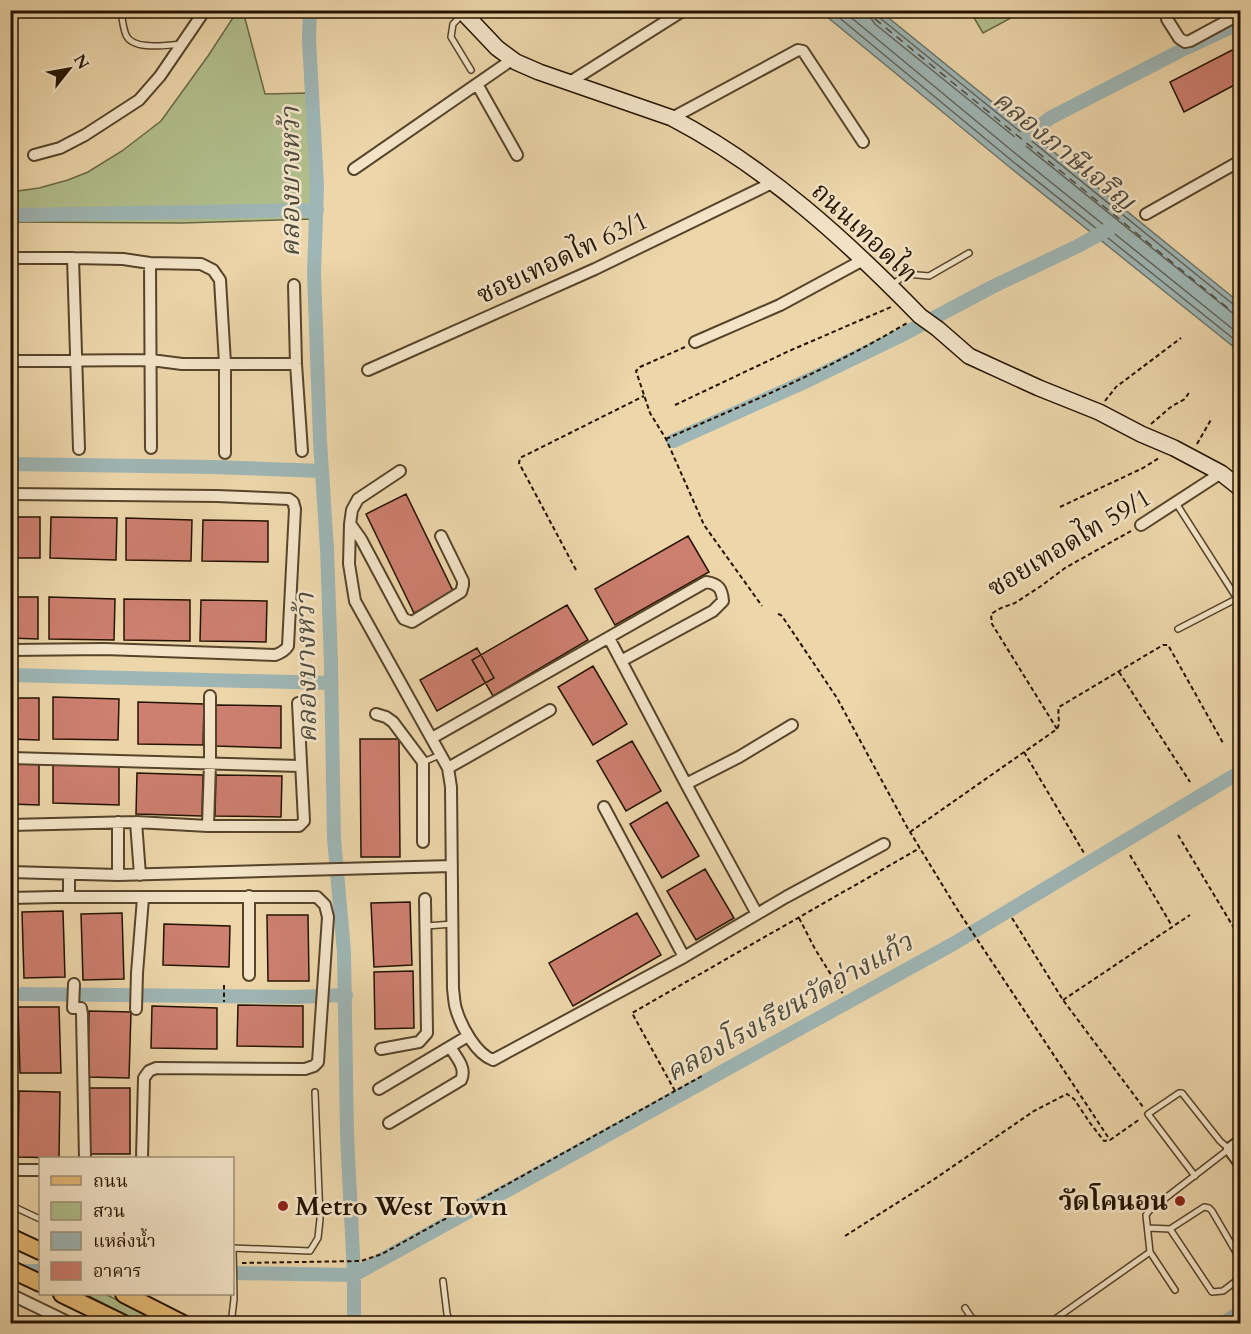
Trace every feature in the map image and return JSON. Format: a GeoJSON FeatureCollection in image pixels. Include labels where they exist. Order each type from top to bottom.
{"type":"FeatureCollection","features":[{"type":"Feature","properties":{"kind":"main road","name":"ถนนเทอดไท"},"geometry":{"type":"LineString","coordinates":[[462,12],[497,48],[513,59],[539,72],[672,118],[774,182],[814,215],[922,317],[969,356],[1099,412],[1174,448],[1221,473],[1240,488]]}},
{"type":"Feature","properties":{"kind":"main road"},"geometry":{"type":"LineString","coordinates":[[10,1236],[39,1250]]}},
{"type":"Feature","properties":{"kind":"main road"},"geometry":{"type":"LineString","coordinates":[[10,1269],[37,1281]]}},
{"type":"Feature","properties":{"kind":"main road"},"geometry":{"type":"LineString","coordinates":[[66,1295],[124,1323]]}},
{"type":"Feature","properties":{"kind":"main road"},"geometry":{"type":"LineString","coordinates":[[128,1295],[183,1323]]}},
{"type":"Feature","properties":{"kind":"street"},"geometry":{"type":"LineString","coordinates":[[34,155],[60,148],[85,135],[139,100],[160,76],[205,10]]}},
{"type":"Feature","properties":{"kind":"street"},"geometry":{"type":"LineString","coordinates":[[570,82],[684,10]]}},
{"type":"Feature","properties":{"kind":"street"},"geometry":{"type":"LineString","coordinates":[[1167,19],[1179,38],[1185,42],[1237,14]]}},
{"type":"Feature","properties":{"kind":"street"},"geometry":{"type":"LineString","coordinates":[[672,118],[798,50],[803,51],[863,142]]}},
{"type":"Feature","properties":{"kind":"street"},"geometry":{"type":"LineString","coordinates":[[354,169],[513,59]]}},
{"type":"Feature","properties":{"kind":"street"},"geometry":{"type":"LineString","coordinates":[[477,84],[517,155]]}},
{"type":"Feature","properties":{"kind":"street"},"geometry":{"type":"LineString","coordinates":[[1146,214],[1240,161]]}},
{"type":"Feature","properties":{"kind":"street","name":"ซอยเทอดไท 63/1"},"geometry":{"type":"LineString","coordinates":[[368,370],[595,269],[774,182]]}},
{"type":"Feature","properties":{"kind":"street"},"geometry":{"type":"LineString","coordinates":[[10,258],[123,259],[150,264],[201,264],[213,270],[220,280],[225,363],[225,453]]}},
{"type":"Feature","properties":{"kind":"street"},"geometry":{"type":"LineString","coordinates":[[74,258],[79,449]]}},
{"type":"Feature","properties":{"kind":"street"},"geometry":{"type":"LineString","coordinates":[[695,342],[780,305],[863,260]]}},
{"type":"Feature","properties":{"kind":"street"},"geometry":{"type":"LineString","coordinates":[[150,264],[151,448]]}},
{"type":"Feature","properties":{"kind":"street"},"geometry":{"type":"LineString","coordinates":[[294,285],[296,364],[302,451]]}},
{"type":"Feature","properties":{"kind":"street"},"geometry":{"type":"LineString","coordinates":[[10,361],[151,360],[182,364],[296,364]]}},
{"type":"Feature","properties":{"kind":"street"},"geometry":{"type":"LineString","coordinates":[[400,471],[358,499],[352,510],[350,524],[349,564],[355,601],[448,768],[451,787],[453,989],[456,1009],[468,1036],[486,1057],[493,1060],[684,957],[884,844]]}},
{"type":"Feature","properties":{"kind":"street","name":"ซอยเทอดไท 59/1"},"geometry":{"type":"LineString","coordinates":[[1141,525],[1221,473]]}},
{"type":"Feature","properties":{"kind":"street"},"geometry":{"type":"LineString","coordinates":[[10,494],[289,499],[293,502],[295,509],[288,646],[281,653],[275,655],[104,649],[10,650]]}},
{"type":"Feature","properties":{"kind":"street"},"geometry":{"type":"LineString","coordinates":[[350,524],[361,539],[404,620],[412,622],[463,589],[463,581],[441,536]]}},
{"type":"Feature","properties":{"kind":"street"},"geometry":{"type":"LineString","coordinates":[[432,738],[706,582],[714,583],[719,588],[723,601],[719,606],[621,661]]}},
{"type":"Feature","properties":{"kind":"street"},"geometry":{"type":"LineString","coordinates":[[609,638],[757,914]]}},
{"type":"Feature","properties":{"kind":"street"},"geometry":{"type":"LineString","coordinates":[[208,826],[210,696]]}},
{"type":"Feature","properties":{"kind":"street"},"geometry":{"type":"LineString","coordinates":[[10,825],[136,822],[208,826],[299,826],[304,821],[298,703]]}},
{"type":"Feature","properties":{"kind":"street"},"geometry":{"type":"LineString","coordinates":[[448,768],[550,710]]}},
{"type":"Feature","properties":{"kind":"street"},"geometry":{"type":"LineString","coordinates":[[376,714],[393,722],[423,762],[423,842]]}},
{"type":"Feature","properties":{"kind":"street"},"geometry":{"type":"LineString","coordinates":[[686,784],[739,757],[792,725]]}},
{"type":"Feature","properties":{"kind":"street"},"geometry":{"type":"LineString","coordinates":[[10,758],[300,766]]}},
{"type":"Feature","properties":{"kind":"street"},"geometry":{"type":"LineString","coordinates":[[604,807],[684,957]]}},
{"type":"Feature","properties":{"kind":"street"},"geometry":{"type":"LineString","coordinates":[[118,822],[118,875]]}},
{"type":"Feature","properties":{"kind":"street"},"geometry":{"type":"LineString","coordinates":[[136,822],[140,875]]}},
{"type":"Feature","properties":{"kind":"street"},"geometry":{"type":"LineString","coordinates":[[10,872],[140,875],[452,866]]}},
{"type":"Feature","properties":{"kind":"street"},"geometry":{"type":"LineString","coordinates":[[69,874],[69,897]]}},
{"type":"Feature","properties":{"kind":"street"},"geometry":{"type":"LineString","coordinates":[[249,896],[249,975]]}},
{"type":"Feature","properties":{"kind":"street"},"geometry":{"type":"LineString","coordinates":[[10,898],[317,897],[326,905],[328,917],[318,1062],[311,1068],[156,1068],[149,1071],[144,1077],[142,1157]]}},
{"type":"Feature","properties":{"kind":"street"},"geometry":{"type":"LineString","coordinates":[[136,1005],[143,898]]}},
{"type":"Feature","properties":{"kind":"street"},"geometry":{"type":"LineString","coordinates":[[381,1049],[419,1042],[427,1033],[425,899]]}},
{"type":"Feature","properties":{"kind":"street"},"geometry":{"type":"LineString","coordinates":[[74,986],[70,1006],[82,1009],[85,1157]]}},
{"type":"Feature","properties":{"kind":"street"},"geometry":{"type":"LineString","coordinates":[[379,1089],[468,1036]]}},
{"type":"Feature","properties":{"kind":"street"},"geometry":{"type":"LineString","coordinates":[[389,1123],[461,1080],[464,1074],[463,1067],[450,1047]]}},
{"type":"Feature","properties":{"kind":"street"},"geometry":{"type":"LineString","coordinates":[[1240,1142],[1229,1149],[1240,1164]]}},
{"type":"Feature","properties":{"kind":"street"},"geometry":{"type":"LineString","coordinates":[[10,1170],[39,1170]]}},
{"type":"Feature","properties":{"kind":"street"},"geometry":{"type":"LineString","coordinates":[[10,1294],[72,1323]]}},
{"type":"Feature","properties":{"kind":"lane"},"geometry":{"type":"LineString","coordinates":[[121,10],[127,37],[135,44],[145,46],[182,44]]}},
{"type":"Feature","properties":{"kind":"lane"},"geometry":{"type":"LineString","coordinates":[[462,12],[453,24],[451,37],[471,70]]}},
{"type":"Feature","properties":{"kind":"lane"},"geometry":{"type":"LineString","coordinates":[[890,286],[906,274],[929,276],[969,253]]}},
{"type":"Feature","properties":{"kind":"lane"},"geometry":{"type":"LineString","coordinates":[[1176,503],[1236,596],[1236,599],[1178,629]]}},
{"type":"Feature","properties":{"kind":"lane"},"geometry":{"type":"LineString","coordinates":[[423,762],[442,754]]}},
{"type":"Feature","properties":{"kind":"lane"},"geometry":{"type":"LineString","coordinates":[[426,926],[453,924]]}},
{"type":"Feature","properties":{"kind":"lane"},"geometry":{"type":"LineString","coordinates":[[234,1248],[310,1251],[318,1238],[320,1219],[315,1092]]}},
{"type":"Feature","properties":{"kind":"lane"},"geometry":{"type":"LineString","coordinates":[[1175,1290],[1149,1252],[1146,1215],[1229,1149],[1182,1093],[1175,1094],[1148,1114],[1195,1176]]}},
{"type":"Feature","properties":{"kind":"lane"},"geometry":{"type":"LineString","coordinates":[[10,1205],[39,1219]]}},
{"type":"Feature","properties":{"kind":"lane"},"geometry":{"type":"LineString","coordinates":[[1148,1228],[1170,1229],[1206,1207],[1212,1211],[1240,1259]]}},
{"type":"Feature","properties":{"kind":"lane"},"geometry":{"type":"LineString","coordinates":[[1170,1229],[1212,1292],[1223,1291],[1240,1278]]}},
{"type":"Feature","properties":{"kind":"lane"},"geometry":{"type":"LineString","coordinates":[[1048,1323],[1149,1252]]}},
{"type":"Feature","properties":{"kind":"lane"},"geometry":{"type":"LineString","coordinates":[[443,1281],[447,1314],[451,1323]]}},
{"type":"Feature","properties":{"kind":"lane"},"geometry":{"type":"LineString","coordinates":[[231,1323],[234,1295]]}},
{"type":"Feature","properties":{"kind":"lane"},"geometry":{"type":"LineString","coordinates":[[965,1308],[979,1323]]}},
{"type":"Feature","properties":{"kind":"path"},"geometry":{"type":"LineString","coordinates":[[675,405],[789,351],[905,301]]}},
{"type":"Feature","properties":{"kind":"path"},"geometry":{"type":"LineString","coordinates":[[666,439],[789,385],[922,317]]}},
{"type":"Feature","properties":{"kind":"path"},"geometry":{"type":"LineString","coordinates":[[1099,412],[1116,387],[1181,338]]}},
{"type":"Feature","properties":{"kind":"path"},"geometry":{"type":"LineString","coordinates":[[695,342],[637,368],[636,371],[650,413],[666,439],[704,525],[762,606]]}},
{"type":"Feature","properties":{"kind":"path"},"geometry":{"type":"LineString","coordinates":[[1141,434],[1172,406],[1185,399],[1190,391]]}},
{"type":"Feature","properties":{"kind":"path"},"geometry":{"type":"LineString","coordinates":[[576,570],[519,463],[520,458],[644,396]]}},
{"type":"Feature","properties":{"kind":"path"},"geometry":{"type":"LineString","coordinates":[[1189,456],[1212,418]]}},
{"type":"Feature","properties":{"kind":"path"},"geometry":{"type":"LineString","coordinates":[[1060,507],[1143,468],[1174,448]]}},
{"type":"Feature","properties":{"kind":"path","name":"ซอยเทอดไท 59/1"},"geometry":{"type":"LineString","coordinates":[[1058,729],[992,624],[992,614],[1015,603],[1065,568],[1141,525]]}},
{"type":"Feature","properties":{"kind":"path"},"geometry":{"type":"LineString","coordinates":[[778,614],[786,622],[837,698],[910,832],[957,909],[1110,1140]]}},
{"type":"Feature","properties":{"kind":"path"},"geometry":{"type":"LineString","coordinates":[[910,832],[1058,729],[1059,707],[1162,645],[1168,645],[1223,743]]}},
{"type":"Feature","properties":{"kind":"path"},"geometry":{"type":"LineString","coordinates":[[1119,672],[1190,782]]}},
{"type":"Feature","properties":{"kind":"path"},"geometry":{"type":"LineString","coordinates":[[1024,752],[1084,853]]}},
{"type":"Feature","properties":{"kind":"path"},"geometry":{"type":"LineString","coordinates":[[1178,835],[1240,938]]}},
{"type":"Feature","properties":{"kind":"path"},"geometry":{"type":"LineString","coordinates":[[675,1091],[632,1013],[920,848]]}},
{"type":"Feature","properties":{"kind":"path"},"geometry":{"type":"LineString","coordinates":[[1130,855],[1172,927]]}},
{"type":"Feature","properties":{"kind":"path"},"geometry":{"type":"LineString","coordinates":[[1063,1000],[1190,915]]}},
{"type":"Feature","properties":{"kind":"path"},"geometry":{"type":"LineString","coordinates":[[799,918],[843,994]]}},
{"type":"Feature","properties":{"kind":"path"},"geometry":{"type":"LineString","coordinates":[[845,1236],[933,1180],[1034,1111],[1067,1094],[1074,1099],[1104,1140],[1110,1140],[1148,1114],[1063,1000],[1012,918]]}},
{"type":"Feature","properties":{"kind":"path"},"geometry":{"type":"LineString","coordinates":[[224,985],[224,1002]]}},
{"type":"Feature","properties":{"kind":"path"},"geometry":{"type":"LineString","coordinates":[[234,1263],[361,1261],[382,1254],[702,1076]]}},
{"type":"Feature","properties":{"kind":"green space"},"geometry":{"type":"Polygon","coordinates":[[[238,10],[243,11],[265,94],[308,93],[312,219],[182,223],[11,222],[11,192],[39,188],[88,172],[122,151],[161,121],[238,10]]]}},
{"type":"Feature","properties":{"kind":"green space"},"geometry":{"type":"Polygon","coordinates":[[[970,11],[1024,11],[983,33],[970,11]]]}},
{"type":"Feature","properties":{"kind":"green space"},"geometry":{"type":"Polygon","coordinates":[[[87,1295],[107,1295],[164,1323],[141,1323],[87,1295]]]}},
{"type":"Feature","properties":{"kind":"water"},"geometry":{"type":"Polygon","coordinates":[[[820,11],[880,11],[1240,303],[1240,352],[1007,165],[820,11]]]}},
{"type":"Feature","properties":{"kind":"building"},"geometry":{"type":"Polygon","coordinates":[[[1240,46],[1240,82],[1184,112],[1170,82],[1240,46]]]}},
{"type":"Feature","properties":{"kind":"building"},"geometry":{"type":"Polygon","coordinates":[[[406,494],[454,593],[414,613],[366,514],[406,494]]]}},
{"type":"Feature","properties":{"kind":"building"},"geometry":{"type":"Polygon","coordinates":[[[10,517],[40,517],[40,558],[10,558],[10,517]]]}},
{"type":"Feature","properties":{"kind":"building"},"geometry":{"type":"Polygon","coordinates":[[[51,517],[117,518],[116,560],[50,558],[51,517]]]}},
{"type":"Feature","properties":{"kind":"building"},"geometry":{"type":"Polygon","coordinates":[[[126,518],[192,520],[191,561],[126,560],[126,518]]]}},
{"type":"Feature","properties":{"kind":"building"},"geometry":{"type":"Polygon","coordinates":[[[203,520],[268,521],[268,562],[202,561],[203,520]]]}},
{"type":"Feature","properties":{"kind":"building"},"geometry":{"type":"Polygon","coordinates":[[[688,536],[709,572],[615,625],[595,589],[688,536]]]}},
{"type":"Feature","properties":{"kind":"building"},"geometry":{"type":"Polygon","coordinates":[[[10,597],[38,597],[38,639],[10,638],[10,597]]]}},
{"type":"Feature","properties":{"kind":"building"},"geometry":{"type":"Polygon","coordinates":[[[49,597],[115,599],[114,640],[49,639],[49,597]]]}},
{"type":"Feature","properties":{"kind":"building"},"geometry":{"type":"Polygon","coordinates":[[[124,599],[190,600],[190,641],[124,640],[124,599]]]}},
{"type":"Feature","properties":{"kind":"building"},"geometry":{"type":"Polygon","coordinates":[[[201,600],[267,601],[266,642],[200,641],[201,600]]]}},
{"type":"Feature","properties":{"kind":"building"},"geometry":{"type":"Polygon","coordinates":[[[567,605],[588,640],[493,696],[472,660],[567,605]]]}},
{"type":"Feature","properties":{"kind":"building"},"geometry":{"type":"Polygon","coordinates":[[[477,648],[494,678],[437,711],[420,680],[477,648]]]}},
{"type":"Feature","properties":{"kind":"building"},"geometry":{"type":"Polygon","coordinates":[[[593,666],[627,724],[593,745],[558,687],[593,666]]]}},
{"type":"Feature","properties":{"kind":"building"},"geometry":{"type":"Polygon","coordinates":[[[53,697],[119,699],[118,740],[53,739],[53,697]]]}},
{"type":"Feature","properties":{"kind":"building"},"geometry":{"type":"Polygon","coordinates":[[[10,698],[39,698],[39,740],[10,739],[10,698]]]}},
{"type":"Feature","properties":{"kind":"building"},"geometry":{"type":"Polygon","coordinates":[[[138,702],[204,704],[203,745],[138,744],[138,702]]]}},
{"type":"Feature","properties":{"kind":"building"},"geometry":{"type":"Polygon","coordinates":[[[216,705],[281,706],[281,748],[215,746],[216,705]]]}},
{"type":"Feature","properties":{"kind":"building"},"geometry":{"type":"Polygon","coordinates":[[[360,739],[399,739],[400,857],[361,857],[360,739]]]}},
{"type":"Feature","properties":{"kind":"building"},"geometry":{"type":"Polygon","coordinates":[[[632,741],[661,791],[626,811],[597,761],[632,741]]]}},
{"type":"Feature","properties":{"kind":"building"},"geometry":{"type":"Polygon","coordinates":[[[53,762],[119,763],[119,805],[53,803],[53,762]]]}},
{"type":"Feature","properties":{"kind":"building"},"geometry":{"type":"Polygon","coordinates":[[[10,763],[39,763],[39,805],[10,804],[10,763]]]}},
{"type":"Feature","properties":{"kind":"building"},"geometry":{"type":"Polygon","coordinates":[[[137,773],[203,775],[202,816],[136,814],[137,773]]]}},
{"type":"Feature","properties":{"kind":"building"},"geometry":{"type":"Polygon","coordinates":[[[216,775],[282,776],[281,817],[215,816],[216,775]]]}},
{"type":"Feature","properties":{"kind":"building"},"geometry":{"type":"Polygon","coordinates":[[[667,802],[699,856],[662,878],[630,824],[667,802]]]}},
{"type":"Feature","properties":{"kind":"building"},"geometry":{"type":"Polygon","coordinates":[[[705,869],[734,918],[696,940],[667,891],[705,869]]]}},
{"type":"Feature","properties":{"kind":"building"},"geometry":{"type":"Polygon","coordinates":[[[410,902],[412,965],[374,967],[371,903],[410,902]]]}},
{"type":"Feature","properties":{"kind":"building"},"geometry":{"type":"Polygon","coordinates":[[[63,911],[65,977],[24,978],[22,912],[63,911]]]}},
{"type":"Feature","properties":{"kind":"building"},"geometry":{"type":"Polygon","coordinates":[[[122,913],[124,979],[83,980],[81,914],[122,913]]]}},
{"type":"Feature","properties":{"kind":"building"},"geometry":{"type":"Polygon","coordinates":[[[637,913],[661,955],[573,1006],[549,963],[637,913]]]}},
{"type":"Feature","properties":{"kind":"building"},"geometry":{"type":"Polygon","coordinates":[[[267,915],[308,915],[309,981],[268,981],[267,915]]]}},
{"type":"Feature","properties":{"kind":"building"},"geometry":{"type":"Polygon","coordinates":[[[164,924],[230,926],[229,967],[163,965],[164,924]]]}},
{"type":"Feature","properties":{"kind":"building"},"geometry":{"type":"Polygon","coordinates":[[[413,971],[414,1028],[375,1029],[374,972],[413,971]]]}},
{"type":"Feature","properties":{"kind":"building"},"geometry":{"type":"Polygon","coordinates":[[[238,1005],[303,1006],[303,1047],[237,1046],[238,1005]]]}},
{"type":"Feature","properties":{"kind":"building"},"geometry":{"type":"Polygon","coordinates":[[[152,1006],[217,1008],[217,1049],[151,1048],[152,1006]]]}},
{"type":"Feature","properties":{"kind":"building"},"geometry":{"type":"Polygon","coordinates":[[[18,1007],[59,1007],[61,1073],[20,1073],[18,1007]]]}},
{"type":"Feature","properties":{"kind":"building"},"geometry":{"type":"Polygon","coordinates":[[[89,1011],[131,1012],[129,1078],[88,1077],[89,1011]]]}},
{"type":"Feature","properties":{"kind":"building"},"geometry":{"type":"Polygon","coordinates":[[[88,1088],[130,1088],[130,1154],[89,1154],[88,1088]]]}},
{"type":"Feature","properties":{"kind":"building"},"geometry":{"type":"Polygon","coordinates":[[[19,1091],[60,1092],[59,1157],[18,1157],[19,1091]]]}},
{"type":"Feature","properties":{"kind":"waterway","name":"คลองบางหว้า"},"geometry":{"type":"LineString","coordinates":[[310,10],[309,39],[317,186],[314,273],[320,441],[327,549],[334,838],[344,952],[347,1134],[354,1275],[354,1324]]}},
{"type":"Feature","properties":{"kind":"waterway","name":"คลองภาษีเจริญ"},"geometry":{"type":"LineString","coordinates":[[1018,143],[1050,118],[1240,23]]}},
{"type":"Feature","properties":{"kind":"waterway"},"geometry":{"type":"LineString","coordinates":[[10,215],[317,210]]}},
{"type":"Feature","properties":{"kind":"waterway"},"geometry":{"type":"LineString","coordinates":[[673,441],[898,337],[1111,228]]}},
{"type":"Feature","properties":{"kind":"waterway"},"geometry":{"type":"LineString","coordinates":[[10,464],[322,471]]}},
{"type":"Feature","properties":{"kind":"waterway"},"geometry":{"type":"LineString","coordinates":[[10,675],[331,683]]}},
{"type":"Feature","properties":{"kind":"waterway","name":"คลองโรงเรียนวัดอ่างแก้ว"},"geometry":{"type":"LineString","coordinates":[[234,1273],[354,1275],[953,944],[1240,772]]}},
{"type":"Feature","properties":{"kind":"waterway"},"geometry":{"type":"LineString","coordinates":[[21,994],[295,997],[346,995]]}},
{"type":"Feature","properties":{"kind":"waterway"},"geometry":{"type":"LineString","coordinates":[[16,1271],[39,1271]]}},
{"type":"Feature","properties":{"kind":"waterway"},"geometry":{"type":"LineString","coordinates":[[1222,1324],[1240,1312]]}},
{"type":"Feature","properties":{"kind":"ferry route"},"geometry":{"type":"LineString","coordinates":[[864,10],[1240,318]]}},
{"type":"Feature","properties":{"kind":"place","name":"วัดโคนอน"},"geometry":{"type":"Point","coordinates":[1180,1201]}},
{"type":"Feature","properties":{"kind":"place","name":"Metro West Town"},"geometry":{"type":"Point","coordinates":[283,1206]}}]}
